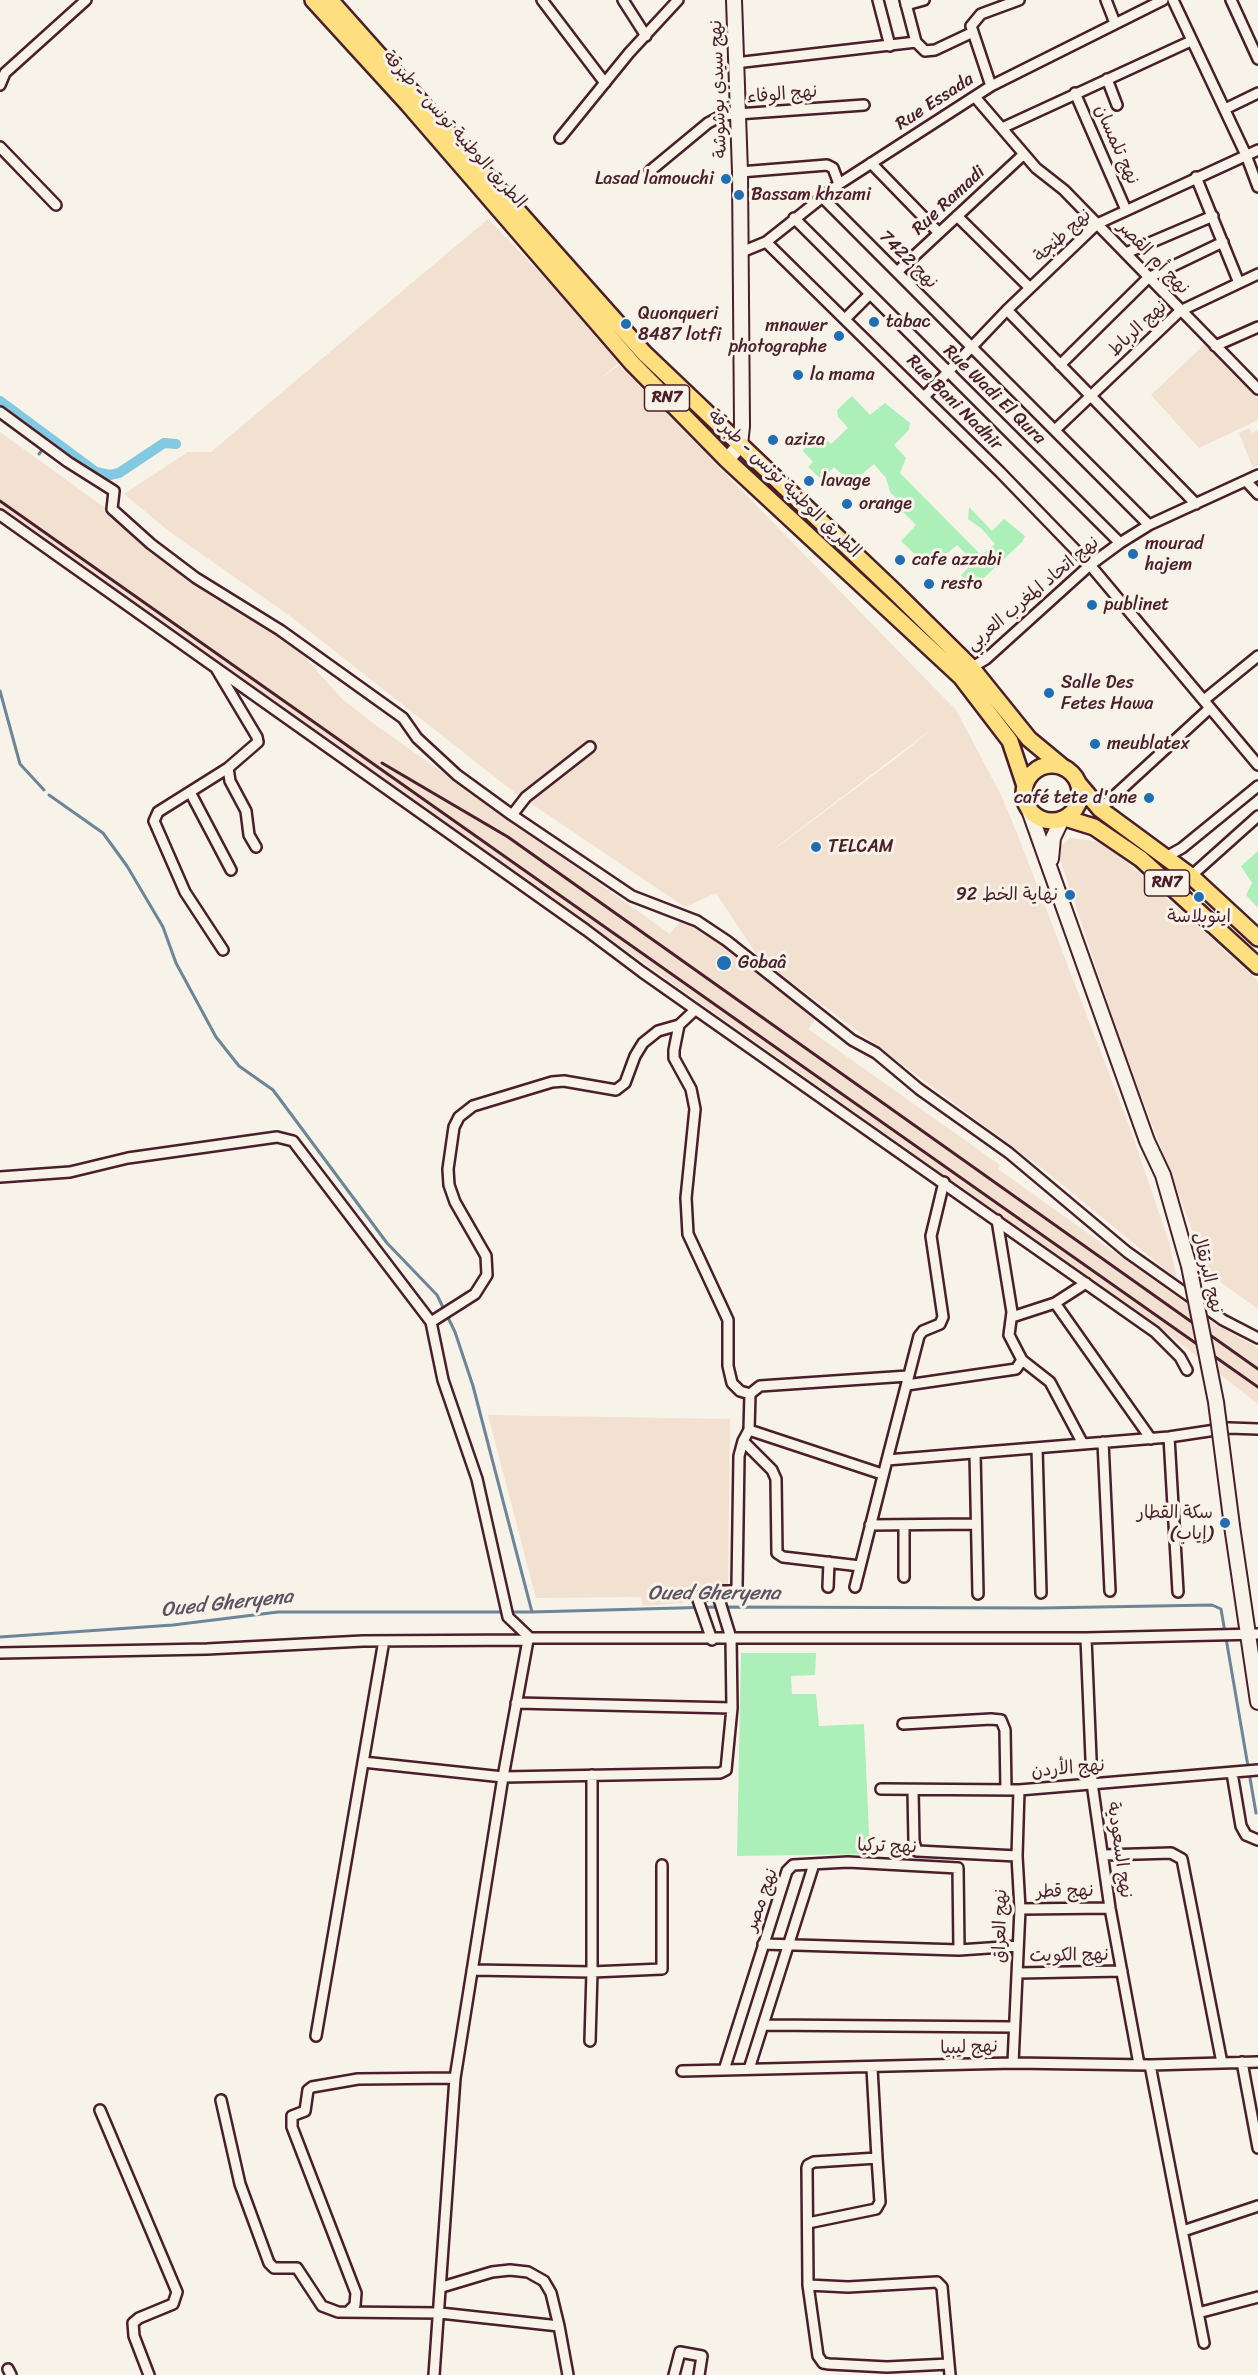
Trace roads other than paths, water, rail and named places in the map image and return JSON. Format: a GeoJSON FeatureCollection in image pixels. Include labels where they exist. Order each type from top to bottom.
{"type":"FeatureCollection","features":[{"type":"Feature","properties":{"kind":"main road","name":"الطريق الوطنية تونس - طبرقة"},"geometry":{"type":"LineString","coordinates":[[313,0],[358,41],[644,353],[740,445],[966,672],[1029,739],[1064,768]]}},
{"type":"Feature","properties":{"kind":"main road","name":"الطريق الوطنية تونس - طبرقة"},"geometry":{"type":"LineString","coordinates":[[336,2],[358,41],[408,104],[632,363],[727,460],[966,672],[1010,741],[1025,786]]}},
{"type":"Feature","properties":{"kind":"main road"},"geometry":{"type":"LineString","coordinates":[[1025,786],[1034,772],[1040,768],[1048,766],[1064,768]]}},
{"type":"Feature","properties":{"kind":"main road","name":"RN7"},"geometry":{"type":"LineString","coordinates":[[1064,768],[1100,809],[1191,876],[1258,938]]}},
{"type":"Feature","properties":{"kind":"main road"},"geometry":{"type":"LineString","coordinates":[[1064,819],[1072,813],[1079,799],[1078,783]]}},
{"type":"Feature","properties":{"kind":"main road","name":"RN7"},"geometry":{"type":"LineString","coordinates":[[1025,786],[1024,794],[1029,810],[1044,820],[1064,819],[1094,827],[1140,859],[1258,966]]}},
{"type":"Feature","properties":{"kind":"street"},"geometry":{"type":"LineString","coordinates":[[1,82],[5,73],[86,0]]}},
{"type":"Feature","properties":{"kind":"street"},"geometry":{"type":"LineString","coordinates":[[542,0],[605,83]]}},
{"type":"Feature","properties":{"kind":"street"},"geometry":{"type":"LineString","coordinates":[[623,0],[646,36]]}},
{"type":"Feature","properties":{"kind":"street"},"geometry":{"type":"LineString","coordinates":[[560,138],[678,0]]}},
{"type":"Feature","properties":{"kind":"street","name":"نهج سيدي بوشوشة"},"geometry":{"type":"LineString","coordinates":[[734,0],[740,172],[742,426],[740,445]]}},
{"type":"Feature","properties":{"kind":"street"},"geometry":{"type":"LineString","coordinates":[[878,0],[890,46]]}},
{"type":"Feature","properties":{"kind":"street"},"geometry":{"type":"LineString","coordinates":[[924,0],[905,3],[916,42],[922,49],[930,51],[971,33]]}},
{"type":"Feature","properties":{"kind":"street"},"geometry":{"type":"LineString","coordinates":[[991,86],[971,33],[973,21],[981,14],[1019,0]]}},
{"type":"Feature","properties":{"kind":"street"},"geometry":{"type":"LineString","coordinates":[[1106,0],[1115,23]]}},
{"type":"Feature","properties":{"kind":"street","name":"Rue Essada"},"geometry":{"type":"LineString","coordinates":[[739,253],[766,242],[821,196],[991,86],[1163,0]]}},
{"type":"Feature","properties":{"kind":"street"},"geometry":{"type":"LineString","coordinates":[[1173,0],[1246,155],[1258,187]]}},
{"type":"Feature","properties":{"kind":"street"},"geometry":{"type":"LineString","coordinates":[[1232,0],[1255,44],[1258,58]]}},
{"type":"Feature","properties":{"kind":"street"},"geometry":{"type":"LineString","coordinates":[[1002,128],[1191,41]]}},
{"type":"Feature","properties":{"kind":"street"},"geometry":{"type":"LineString","coordinates":[[735,63],[916,42]]}},
{"type":"Feature","properties":{"kind":"street"},"geometry":{"type":"LineString","coordinates":[[1107,79],[1118,105]]}},
{"type":"Feature","properties":{"kind":"street","name":"نهج تلمسان"},"geometry":{"type":"LineString","coordinates":[[1075,93],[1126,210]]}},
{"type":"Feature","properties":{"kind":"street"},"geometry":{"type":"LineString","coordinates":[[1225,109],[1258,93]]}},
{"type":"Feature","properties":{"kind":"street","name":"نهج أم القصر"},"geometry":{"type":"LineString","coordinates":[[975,97],[1024,154],[1097,224],[1258,388]]}},
{"type":"Feature","properties":{"kind":"street","name":"نهج الوفاء"},"geometry":{"type":"LineString","coordinates":[[650,171],[715,118],[864,105]]}},
{"type":"Feature","properties":{"kind":"street"},"geometry":{"type":"LineString","coordinates":[[0,147],[56,205]]}},
{"type":"Feature","properties":{"kind":"street","name":"نهج طنجة"},"geometry":{"type":"LineString","coordinates":[[924,397],[1007,310],[1097,224],[1258,150]]}},
{"type":"Feature","properties":{"kind":"street","name":"Rue Ramadi"},"geometry":{"type":"LineString","coordinates":[[897,272],[1024,154]]}},
{"type":"Feature","properties":{"kind":"street"},"geometry":{"type":"LineString","coordinates":[[870,163],[939,233]]}},
{"type":"Feature","properties":{"kind":"street"},"geometry":{"type":"LineString","coordinates":[[740,172],[827,165],[833,168],[839,184]]}},
{"type":"Feature","properties":{"kind":"street"},"geometry":{"type":"LineString","coordinates":[[1196,177],[1239,283]]}},
{"type":"Feature","properties":{"kind":"street","name":"نهج 7422"},"geometry":{"type":"LineString","coordinates":[[821,196],[1056,429],[1149,525]]}},
{"type":"Feature","properties":{"kind":"street"},"geometry":{"type":"LineString","coordinates":[[957,216],[1030,288]]}},
{"type":"Feature","properties":{"kind":"street"},"geometry":{"type":"LineString","coordinates":[[1126,253],[1213,216]]}},
{"type":"Feature","properties":{"kind":"street","name":"Rue Wadi El Qura"},"geometry":{"type":"LineString","coordinates":[[794,218],[1120,543]]}},
{"type":"Feature","properties":{"kind":"street","name":"Rue Bani Nadhir"},"geometry":{"type":"LineString","coordinates":[[766,242],[1090,565],[1258,765]]}},
{"type":"Feature","properties":{"kind":"street"},"geometry":{"type":"LineString","coordinates":[[1060,365],[1148,278],[1223,242]]}},
{"type":"Feature","properties":{"kind":"street","name":"نهج الرباط"},"geometry":{"type":"LineString","coordinates":[[1056,429],[1180,311],[1258,274]]}},
{"type":"Feature","properties":{"kind":"street"},"geometry":{"type":"LineString","coordinates":[[845,319],[869,295]]}},
{"type":"Feature","properties":{"kind":"street"},"geometry":{"type":"LineString","coordinates":[[1007,310],[1196,504]]}},
{"type":"Feature","properties":{"kind":"street"},"geometry":{"type":"LineString","coordinates":[[1215,346],[1258,327]]}},
{"type":"Feature","properties":{"kind":"street"},"geometry":{"type":"LineString","coordinates":[[0,412],[114,491],[112,509],[151,544],[196,578],[280,630],[404,718],[417,738],[457,775],[622,890],[697,921],[727,941],[852,1040],[876,1053],[919,1089],[1009,1153],[1127,1252],[1223,1320],[1258,1338]]}},
{"type":"Feature","properties":{"kind":"street"},"geometry":{"type":"LineString","coordinates":[[727,460],[740,445]]}},
{"type":"Feature","properties":{"kind":"street","name":"نهج اتحاد المغرب العربي"},"geometry":{"type":"LineString","coordinates":[[966,672],[986,659],[1090,565],[1120,543],[1149,525],[1258,475]]}},
{"type":"Feature","properties":{"kind":"street"},"geometry":{"type":"LineString","coordinates":[[1247,482],[1258,494]]}},
{"type":"Feature","properties":{"kind":"street"},"geometry":{"type":"LineString","coordinates":[[0,515],[696,1010],[1155,1332],[1180,1357],[1187,1370]]}},
{"type":"Feature","properties":{"kind":"street"},"geometry":{"type":"LineString","coordinates":[[1203,700],[1258,656]]}},
{"type":"Feature","properties":{"kind":"street"},"geometry":{"type":"LineString","coordinates":[[214,665],[257,737],[255,746],[228,768],[158,812],[155,828],[185,892],[223,950]]}},
{"type":"Feature","properties":{"kind":"street"},"geometry":{"type":"LineString","coordinates":[[1100,809],[1210,708]]}},
{"type":"Feature","properties":{"kind":"street"},"geometry":{"type":"LineString","coordinates":[[512,815],[526,797],[590,747]]}},
{"type":"Feature","properties":{"kind":"street"},"geometry":{"type":"LineString","coordinates":[[228,768],[230,781],[246,811],[249,835],[256,847]]}},
{"type":"Feature","properties":{"kind":"street"},"geometry":{"type":"LineString","coordinates":[[1166,857],[1182,848],[1258,786]]}},
{"type":"Feature","properties":{"kind":"street"},"geometry":{"type":"LineString","coordinates":[[190,792],[231,870]]}},
{"type":"Feature","properties":{"kind":"street","name":"نهج البرتقال"},"geometry":{"type":"LineString","coordinates":[[1029,810],[1147,1141],[1163,1175],[1189,1266],[1216,1402],[1258,1702]]}},
{"type":"Feature","properties":{"kind":"street"},"geometry":{"type":"LineString","coordinates":[[1191,876],[1258,816]]}},
{"type":"Feature","properties":{"kind":"street","name":"نهج البرتقال"},"geometry":{"type":"LineString","coordinates":[[1052,870],[1050,848],[1064,819]]}},
{"type":"Feature","properties":{"kind":"street"},"geometry":{"type":"LineString","coordinates":[[696,1010],[679,1026],[674,1042],[674,1059],[691,1089],[695,1108],[686,1198],[688,1234],[728,1320],[728,1366],[732,1383],[740,1391],[750,1394]]}},
{"type":"Feature","properties":{"kind":"street"},"geometry":{"type":"LineString","coordinates":[[431,1322],[448,1313],[479,1290],[488,1269],[483,1250],[455,1203],[450,1185],[448,1169],[454,1127],[459,1117],[473,1106],[552,1082],[569,1082],[616,1090],[625,1083],[634,1056],[644,1043],[657,1031],[679,1026]]}},
{"type":"Feature","properties":{"kind":"street"},"geometry":{"type":"LineString","coordinates":[[0,1177],[70,1172],[129,1158],[285,1138],[300,1150],[431,1322],[443,1380],[477,1479],[508,1617],[529,1639]]}},
{"type":"Feature","properties":{"kind":"street"},"geometry":{"type":"LineString","coordinates":[[855,1587],[919,1336],[923,1331],[940,1324],[943,1317],[931,1236],[944,1182]]}},
{"type":"Feature","properties":{"kind":"street"},"geometry":{"type":"LineString","coordinates":[[997,1220],[1012,1317],[1008,1331],[1022,1360],[1050,1382],[1083,1444]]}},
{"type":"Feature","properties":{"kind":"street"},"geometry":{"type":"LineString","coordinates":[[1012,1317],[1055,1303],[1086,1283]]}},
{"type":"Feature","properties":{"kind":"street"},"geometry":{"type":"LineString","coordinates":[[1055,1303],[1151,1439]]}},
{"type":"Feature","properties":{"kind":"street"},"geometry":{"type":"LineString","coordinates":[[712,1640],[697,1597],[734,1591],[738,1581],[739,1456],[743,1440],[749,1430],[750,1394],[760,1386],[907,1380],[1016,1369],[1022,1360]]}},
{"type":"Feature","properties":{"kind":"street"},"geometry":{"type":"LineString","coordinates":[[887,1460],[1151,1439],[1229,1428],[1258,1429]]}},
{"type":"Feature","properties":{"kind":"street"},"geometry":{"type":"LineString","coordinates":[[749,1430],[882,1474]]}},
{"type":"Feature","properties":{"kind":"street"},"geometry":{"type":"LineString","coordinates":[[1169,1437],[1178,1592]]}},
{"type":"Feature","properties":{"kind":"street"},"geometry":{"type":"LineString","coordinates":[[743,1440],[772,1470],[776,1479],[777,1553],[783,1557],[860,1566]]}},
{"type":"Feature","properties":{"kind":"street"},"geometry":{"type":"LineString","coordinates":[[1103,1442],[1110,1591]]}},
{"type":"Feature","properties":{"kind":"street"},"geometry":{"type":"LineString","coordinates":[[1036,1448],[1041,1593]]}},
{"type":"Feature","properties":{"kind":"street"},"geometry":{"type":"LineString","coordinates":[[975,1453],[978,1594]]}},
{"type":"Feature","properties":{"kind":"street"},"geometry":{"type":"LineString","coordinates":[[870,1525],[976,1524]]}},
{"type":"Feature","properties":{"kind":"street"},"geometry":{"type":"LineString","coordinates":[[904,1525],[904,1577]]}},
{"type":"Feature","properties":{"kind":"street"},"geometry":{"type":"LineString","coordinates":[[828,1587],[829,1562]]}},
{"type":"Feature","properties":{"kind":"street"},"geometry":{"type":"LineString","coordinates":[[363,1762],[503,1777],[720,1773],[726,1770],[732,1708],[731,1638],[720,1595]]}},
{"type":"Feature","properties":{"kind":"street"},"geometry":{"type":"LineString","coordinates":[[0,1653],[207,1649],[363,1641],[1086,1638],[1250,1634]]}},
{"type":"Feature","properties":{"kind":"street","name":"نهج السعودية"},"geometry":{"type":"LineString","coordinates":[[1086,1638],[1092,1783],[1110,1908],[1139,2064]]}},
{"type":"Feature","properties":{"kind":"street"},"geometry":{"type":"LineString","coordinates":[[434,2375],[455,2078],[503,1777],[529,1639]]}},
{"type":"Feature","properties":{"kind":"street"},"geometry":{"type":"LineString","coordinates":[[316,2036],[383,1646]]}},
{"type":"Feature","properties":{"kind":"street"},"geometry":{"type":"LineString","coordinates":[[516,1703],[732,1708]]}},
{"type":"Feature","properties":{"kind":"street"},"geometry":{"type":"LineString","coordinates":[[903,1724],[1001,1720],[1005,1730],[1006,1790]]}},
{"type":"Feature","properties":{"kind":"street","name":"نهج الأردن"},"geometry":{"type":"LineString","coordinates":[[881,1790],[1019,1790],[1258,1770]]}},
{"type":"Feature","properties":{"kind":"street"},"geometry":{"type":"LineString","coordinates":[[1232,1773],[1241,1826],[1246,1834],[1258,1840]]}},
{"type":"Feature","properties":{"kind":"street"},"geometry":{"type":"LineString","coordinates":[[590,2041],[592,1775]]}},
{"type":"Feature","properties":{"kind":"street"},"geometry":{"type":"LineString","coordinates":[[913,1790],[914,1842],[917,1851],[1017,1856]]}},
{"type":"Feature","properties":{"kind":"street","name":"نهج العراق"},"geometry":{"type":"LineString","coordinates":[[1013,2063],[1020,1909],[1017,1856],[1019,1790]]}},
{"type":"Feature","properties":{"kind":"street"},"geometry":{"type":"LineString","coordinates":[[1104,1855],[1171,1852],[1182,1859],[1222,2063]]}},
{"type":"Feature","properties":{"kind":"street","name":"نهج تركيا"},"geometry":{"type":"LineString","coordinates":[[814,1864],[848,1862],[958,1868],[959,1950]]}},
{"type":"Feature","properties":{"kind":"street","name":"نهج مصر"},"geometry":{"type":"LineString","coordinates":[[724,2070],[789,1868],[798,1863],[814,1864],[749,2069]]}},
{"type":"Feature","properties":{"kind":"street"},"geometry":{"type":"LineString","coordinates":[[472,1970],[592,1972],[662,1969],[662,1865]]}},
{"type":"Feature","properties":{"kind":"street","name":"نهج قطر"},"geometry":{"type":"LineString","coordinates":[[1020,1909],[1110,1908]]}},
{"type":"Feature","properties":{"kind":"street"},"geometry":{"type":"LineString","coordinates":[[763,1944],[959,1950],[1018,1946]]}},
{"type":"Feature","properties":{"kind":"street","name":"نهج الكويت"},"geometry":{"type":"LineString","coordinates":[[1018,1973],[1122,1971]]}},
{"type":"Feature","properties":{"kind":"street"},"geometry":{"type":"LineString","coordinates":[[764,2025],[1013,2027]]}},
{"type":"Feature","properties":{"kind":"street","name":"نهج ليبيا"},"geometry":{"type":"LineString","coordinates":[[681,2071],[1013,2063],[1150,2065],[1258,2061]]}},
{"type":"Feature","properties":{"kind":"street"},"geometry":{"type":"LineString","coordinates":[[1242,2062],[1258,2148]]}},
{"type":"Feature","properties":{"kind":"street"},"geometry":{"type":"LineString","coordinates":[[1150,2065],[1204,2343]]}},
{"type":"Feature","properties":{"kind":"street"},"geometry":{"type":"LineString","coordinates":[[808,2223],[876,2209],[880,2202],[872,2068]]}},
{"type":"Feature","properties":{"kind":"street"},"geometry":{"type":"LineString","coordinates":[[348,2312],[355,2305],[356,2294],[292,2127],[292,2116],[305,2111],[308,2090],[312,2087],[358,2079],[455,2078]]}},
{"type":"Feature","properties":{"kind":"street"},"geometry":{"type":"LineString","coordinates":[[221,2100],[240,2184],[269,2263],[274,2268],[297,2268],[322,2306],[338,2312],[440,2313],[559,2326]]}},
{"type":"Feature","properties":{"kind":"street"},"geometry":{"type":"LineString","coordinates":[[100,2110],[177,2292],[173,2304],[139,2318],[133,2323],[134,2336],[149,2375]]}},
{"type":"Feature","properties":{"kind":"street"},"geometry":{"type":"LineString","coordinates":[[877,2158],[808,2165],[808,2285],[818,2356],[823,2363],[887,2367],[949,2364]]}},
{"type":"Feature","properties":{"kind":"street"},"geometry":{"type":"LineString","coordinates":[[1183,2230],[1258,2206]]}},
{"type":"Feature","properties":{"kind":"street"},"geometry":{"type":"LineString","coordinates":[[442,2287],[492,2272],[510,2270],[528,2272],[544,2281],[551,2293],[568,2375]]}},
{"type":"Feature","properties":{"kind":"street"},"geometry":{"type":"LineString","coordinates":[[808,2285],[848,2287],[937,2282],[942,2287],[950,2375]]}},
{"type":"Feature","properties":{"kind":"street"},"geometry":{"type":"LineString","coordinates":[[1198,2313],[1258,2297]]}},
{"type":"Feature","properties":{"kind":"street"},"geometry":{"type":"LineString","coordinates":[[674,2375],[679,2352],[702,2355],[699,2375]]}},
{"type":"Feature","properties":{"kind":"waterway"},"geometry":{"type":"LineString","coordinates":[[0,401],[96,472],[110,475],[119,473],[164,443],[176,444]]}},
{"type":"Feature","properties":{"kind":"waterway"},"geometry":{"type":"LineString","coordinates":[[39,454],[51,439]]}},
{"type":"Feature","properties":{"kind":"waterway"},"geometry":{"type":"LineString","coordinates":[[0,691],[20,764],[44,790]]}},
{"type":"Feature","properties":{"kind":"waterway"},"geometry":{"type":"LineString","coordinates":[[49,795],[103,833],[127,866],[163,927],[176,963],[216,1037],[239,1066],[273,1090],[387,1243],[437,1295],[455,1332],[473,1386],[532,1612]]}},
{"type":"Feature","properties":{"kind":"waterway","name":"Oued Gheryena"},"geometry":{"type":"LineString","coordinates":[[0,1637],[173,1625],[278,1612],[532,1612],[715,1607],[1042,1608],[1212,1605],[1221,1609],[1256,1813]]}},
{"type":"Feature","properties":{"kind":"railway"},"geometry":{"type":"LineString","coordinates":[[0,501],[1258,1387]]}},
{"type":"Feature","properties":{"kind":"railway"},"geometry":{"type":"LineString","coordinates":[[382,763],[508,837],[1258,1369]]}},
{"type":"Feature","properties":{"kind":"place","name":"Lasad lamouchi"},"geometry":{"type":"Point","coordinates":[726,179]}},
{"type":"Feature","properties":{"kind":"place","name":"Bassam khzami"},"geometry":{"type":"Point","coordinates":[739,195]}},
{"type":"Feature","properties":{"kind":"place","name":"tabac"},"geometry":{"type":"Point","coordinates":[874,322]}},
{"type":"Feature","properties":{"kind":"place","name":"Quonqueri 8487 lotfi"},"geometry":{"type":"Point","coordinates":[626,324]}},
{"type":"Feature","properties":{"kind":"place","name":"mnawer photographe"},"geometry":{"type":"Point","coordinates":[839,336]}},
{"type":"Feature","properties":{"kind":"place","name":"la mama"},"geometry":{"type":"Point","coordinates":[798,375]}},
{"type":"Feature","properties":{"kind":"place","name":"aziza"},"geometry":{"type":"Point","coordinates":[773,440]}},
{"type":"Feature","properties":{"kind":"place","name":"lavage"},"geometry":{"type":"Point","coordinates":[809,481]}},
{"type":"Feature","properties":{"kind":"place","name":"orange"},"geometry":{"type":"Point","coordinates":[847,504]}},
{"type":"Feature","properties":{"kind":"place","name":"mourad hajem"},"geometry":{"type":"Point","coordinates":[1133,554]}},
{"type":"Feature","properties":{"kind":"place","name":"cafe azzabi"},"geometry":{"type":"Point","coordinates":[900,560]}},
{"type":"Feature","properties":{"kind":"place","name":"resto"},"geometry":{"type":"Point","coordinates":[929,584]}},
{"type":"Feature","properties":{"kind":"place","name":"publinet"},"geometry":{"type":"Point","coordinates":[1092,605]}},
{"type":"Feature","properties":{"kind":"place","name":"Salle Des Fetes Hawa"},"geometry":{"type":"Point","coordinates":[1049,693]}},
{"type":"Feature","properties":{"kind":"place","name":"meublatex"},"geometry":{"type":"Point","coordinates":[1095,744]}},
{"type":"Feature","properties":{"kind":"place","name":"café tete d'ane"},"geometry":{"type":"Point","coordinates":[1149,798]}},
{"type":"Feature","properties":{"kind":"place","name":"TELCAM"},"geometry":{"type":"Point","coordinates":[816,847]}},
{"type":"Feature","properties":{"kind":"place","name":"نهاية الخط 92"},"geometry":{"type":"Point","coordinates":[1070,895]}},
{"type":"Feature","properties":{"kind":"place","name":"اينوبلاسة"},"geometry":{"type":"Point","coordinates":[1199,897]}},
{"type":"Feature","properties":{"kind":"place","name":"Gobaâ"},"geometry":{"type":"Point","coordinates":[724,963]}},
{"type":"Feature","properties":{"kind":"place","name":"سكة القطار (إياب)"},"geometry":{"type":"Point","coordinates":[1225,1523]}}]}
